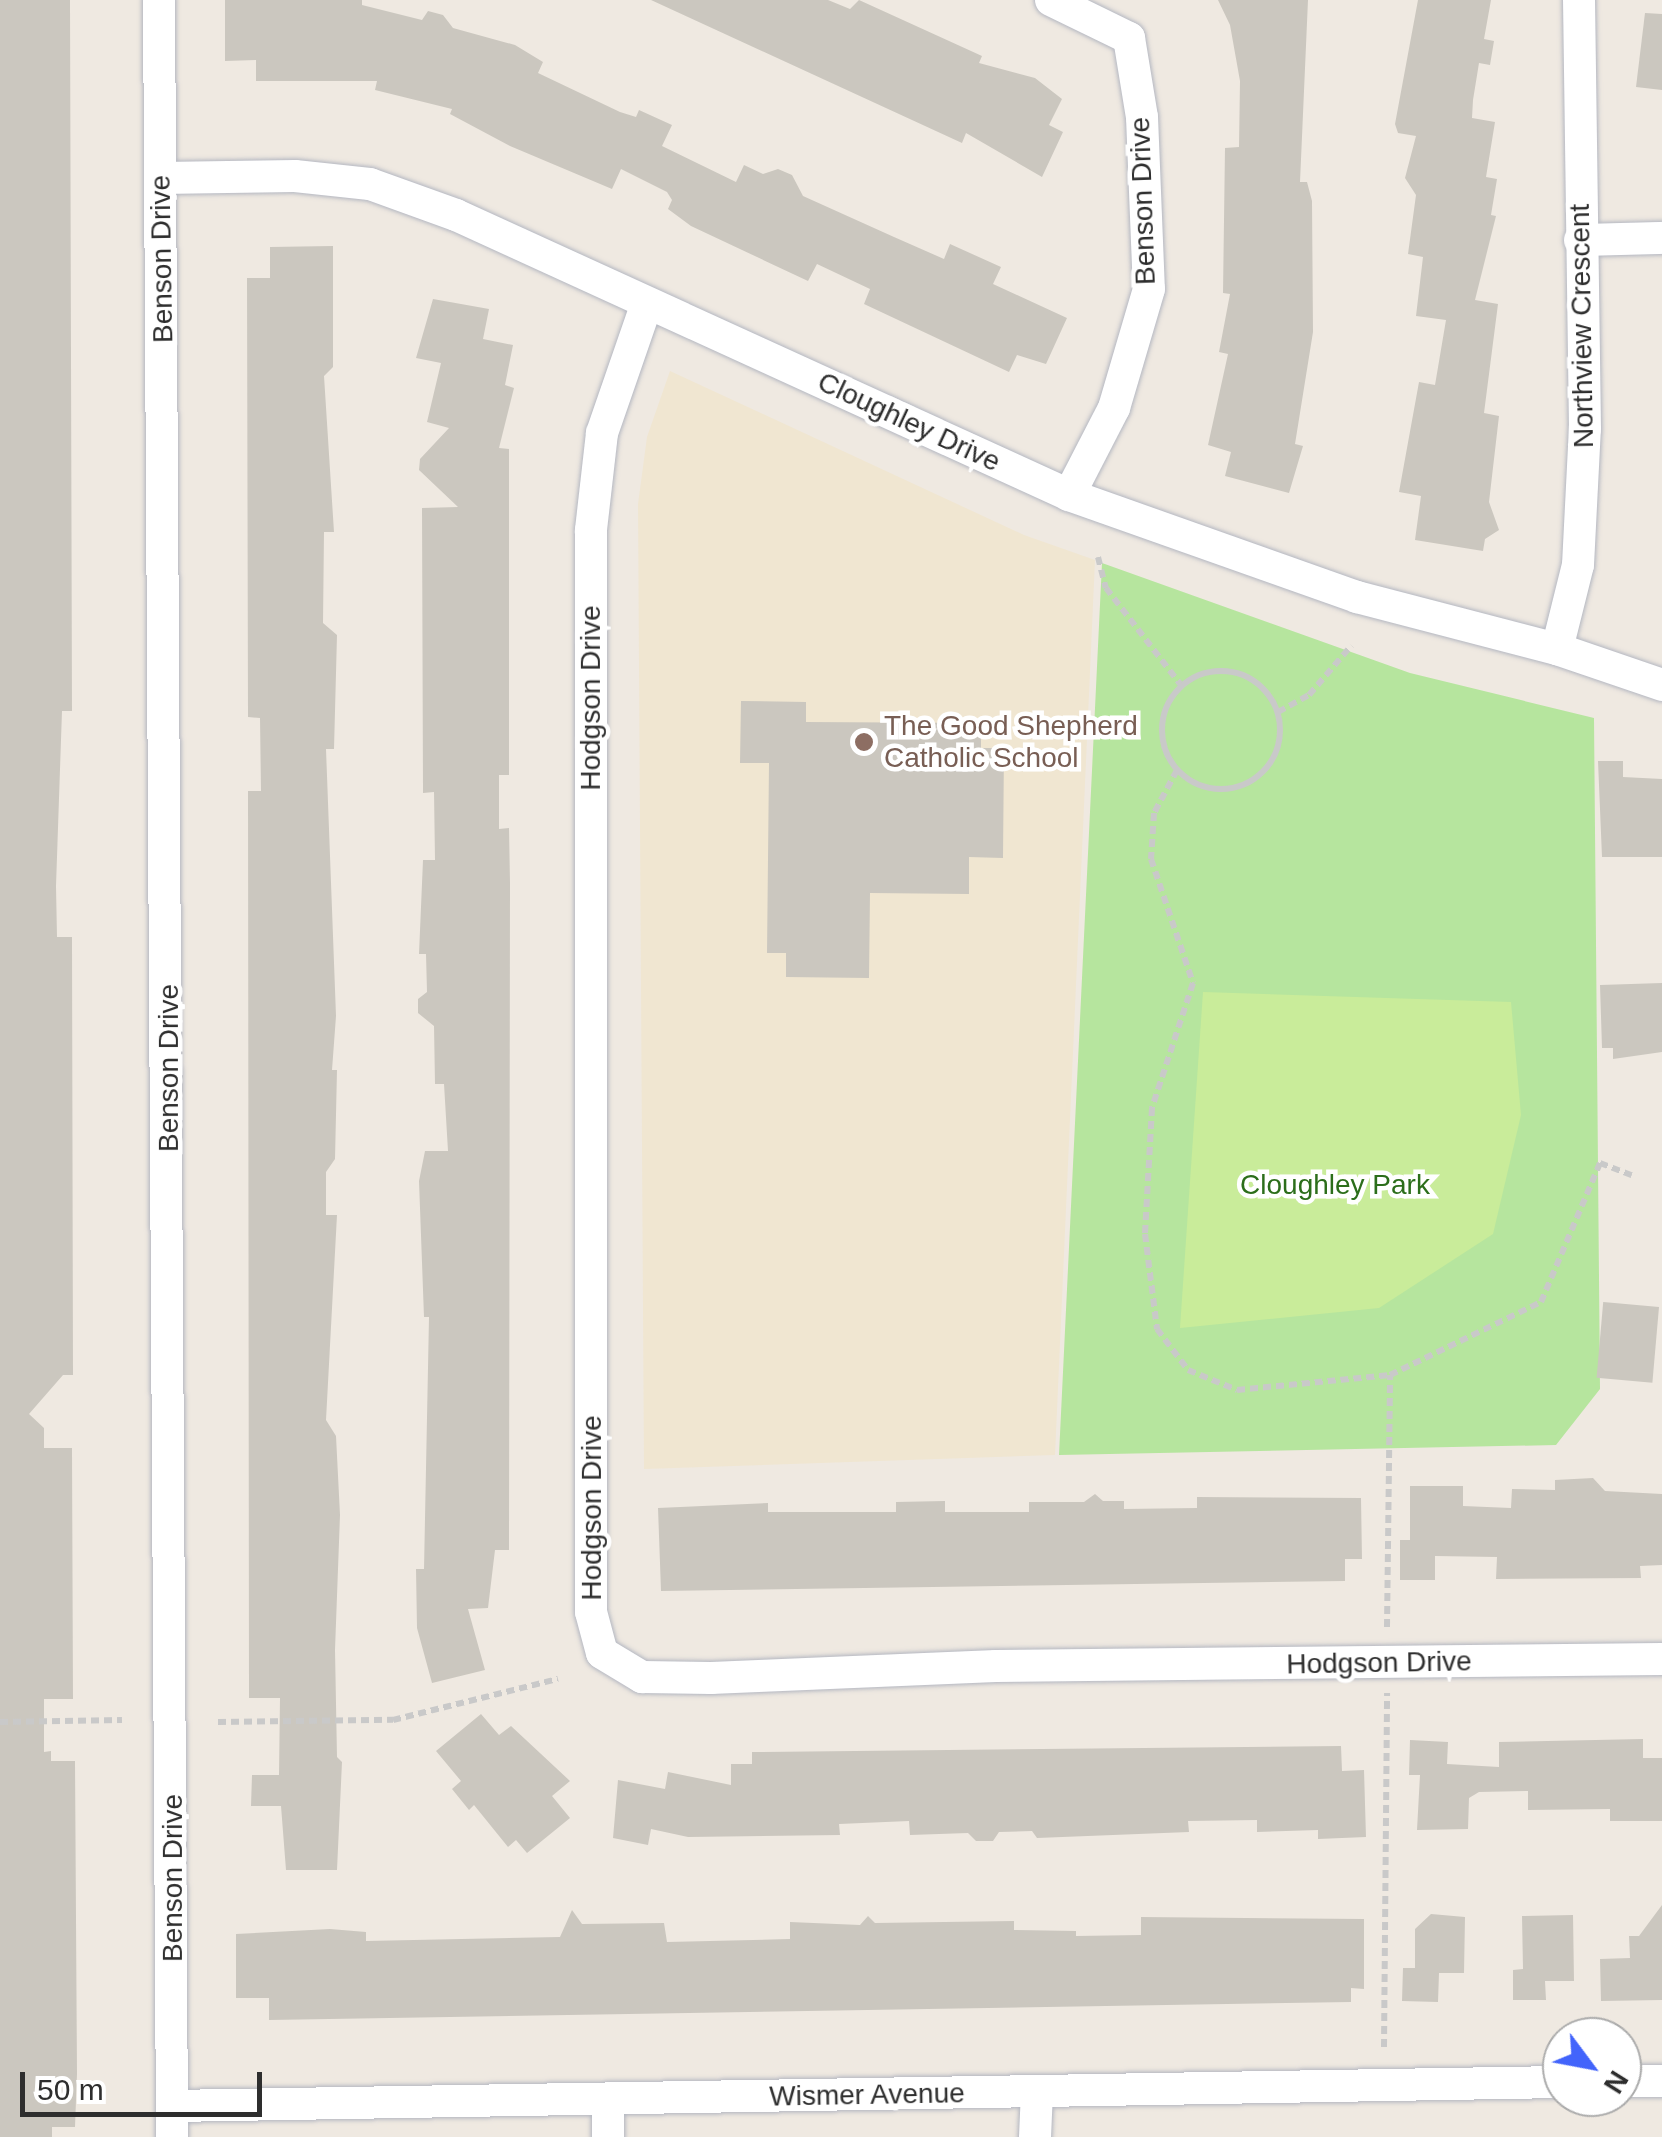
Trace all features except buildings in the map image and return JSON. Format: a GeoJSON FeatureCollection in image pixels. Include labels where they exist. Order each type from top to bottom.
{"type":"FeatureCollection","features":[{"type":"Feature","properties":{"kind":"street","name":"Benson Drive"},"geometry":{"type":"LineString","coordinates":[[159,0],[172,2122]]}},
{"type":"Feature","properties":{"kind":"street","name":"Benson Drive"},"geometry":{"type":"LineString","coordinates":[[1052,0],[1129,38],[1142,117],[1149,288],[1114,408],[1069,495]]}},
{"type":"Feature","properties":{"kind":"street","name":"Northview Crescent"},"geometry":{"type":"LineString","coordinates":[[1556,649],[1578,565],[1585,429],[1580,0]]}},
{"type":"Feature","properties":{"kind":"street","name":"Cloughley Drive"},"geometry":{"type":"LineString","coordinates":[[161,178],[295,176],[370,184],[456,215],[1069,495],[1357,597],[1556,649],[1662,685]]}},
{"type":"Feature","properties":{"kind":"street"},"geometry":{"type":"LineString","coordinates":[[1580,240],[1662,238]]}},
{"type":"Feature","properties":{"kind":"street","name":"Hodgson Drive"},"geometry":{"type":"LineString","coordinates":[[647,303],[602,433],[591,530],[592,1612],[602,1653],[642,1676],[711,1678],[996,1666],[1662,1659]]}},
{"type":"Feature","properties":{"kind":"street","name":"Wismer Avenue"},"geometry":{"type":"LineString","coordinates":[[172,2122],[608,2100],[1542,2082]]}},
{"type":"Feature","properties":{"kind":"street"},"geometry":{"type":"LineString","coordinates":[[1035,2137],[1037,2092]]}},
{"type":"Feature","properties":{"kind":"street"},"geometry":{"type":"LineString","coordinates":[[608,2100],[608,2137]]}},
{"type":"Feature","properties":{"kind":"path"},"geometry":{"type":"LineString","coordinates":[[1098,557],[1106,588],[1181,686]]}},
{"type":"Feature","properties":{"kind":"path"},"geometry":{"type":"LineString","coordinates":[[1278,712],[1309,695],[1352,646]]}},
{"type":"Feature","properties":{"kind":"path"},"geometry":{"type":"LineString","coordinates":[[1237,672],[1269,694],[1278,712],[1276,752],[1250,782],[1212,789],[1177,770],[1162,736],[1163,717],[1181,686],[1198,674],[1237,672]]}},
{"type":"Feature","properties":{"kind":"path"},"geometry":{"type":"LineString","coordinates":[[1177,770],[1154,813],[1151,859],[1193,983],[1152,1108],[1145,1234],[1158,1329],[1188,1370],[1237,1390],[1390,1375],[1541,1302],[1600,1162],[1632,1175]]}},
{"type":"Feature","properties":{"kind":"path"},"geometry":{"type":"LineString","coordinates":[[1387,1627],[1390,1375]]}},
{"type":"Feature","properties":{"kind":"path"},"geometry":{"type":"LineString","coordinates":[[218,1722],[393,1720],[558,1679]]}},
{"type":"Feature","properties":{"kind":"path"},"geometry":{"type":"LineString","coordinates":[[1384,2047],[1386,1692]]}},
{"type":"Feature","properties":{"kind":"path"},"geometry":{"type":"LineString","coordinates":[[0,1722],[122,1720]]}},
{"type":"Feature","properties":{"kind":"shaded area","name":"The Good Shepherd Catholic School"},"geometry":{"type":"Polygon","coordinates":[[[670,371],[1024,535],[1095,560],[1055,1455],[644,1469],[638,504],[647,437],[670,371]]]}},
{"type":"Feature","properties":{"kind":"green space","name":"Cloughley Park"},"geometry":{"type":"Polygon","coordinates":[[[1102,563],[1410,673],[1594,718],[1600,1389],[1556,1445],[1059,1455],[1102,563]]]}},
{"type":"Feature","properties":{"kind":"green space"},"geometry":{"type":"Polygon","coordinates":[[[1203,992],[1511,1002],[1521,1115],[1493,1234],[1379,1308],[1180,1328],[1203,992]]]}},
{"type":"Feature","properties":{"kind":"place","name":"The Good Shepherd Catholic School"},"geometry":{"type":"Point","coordinates":[864,742]}}]}
